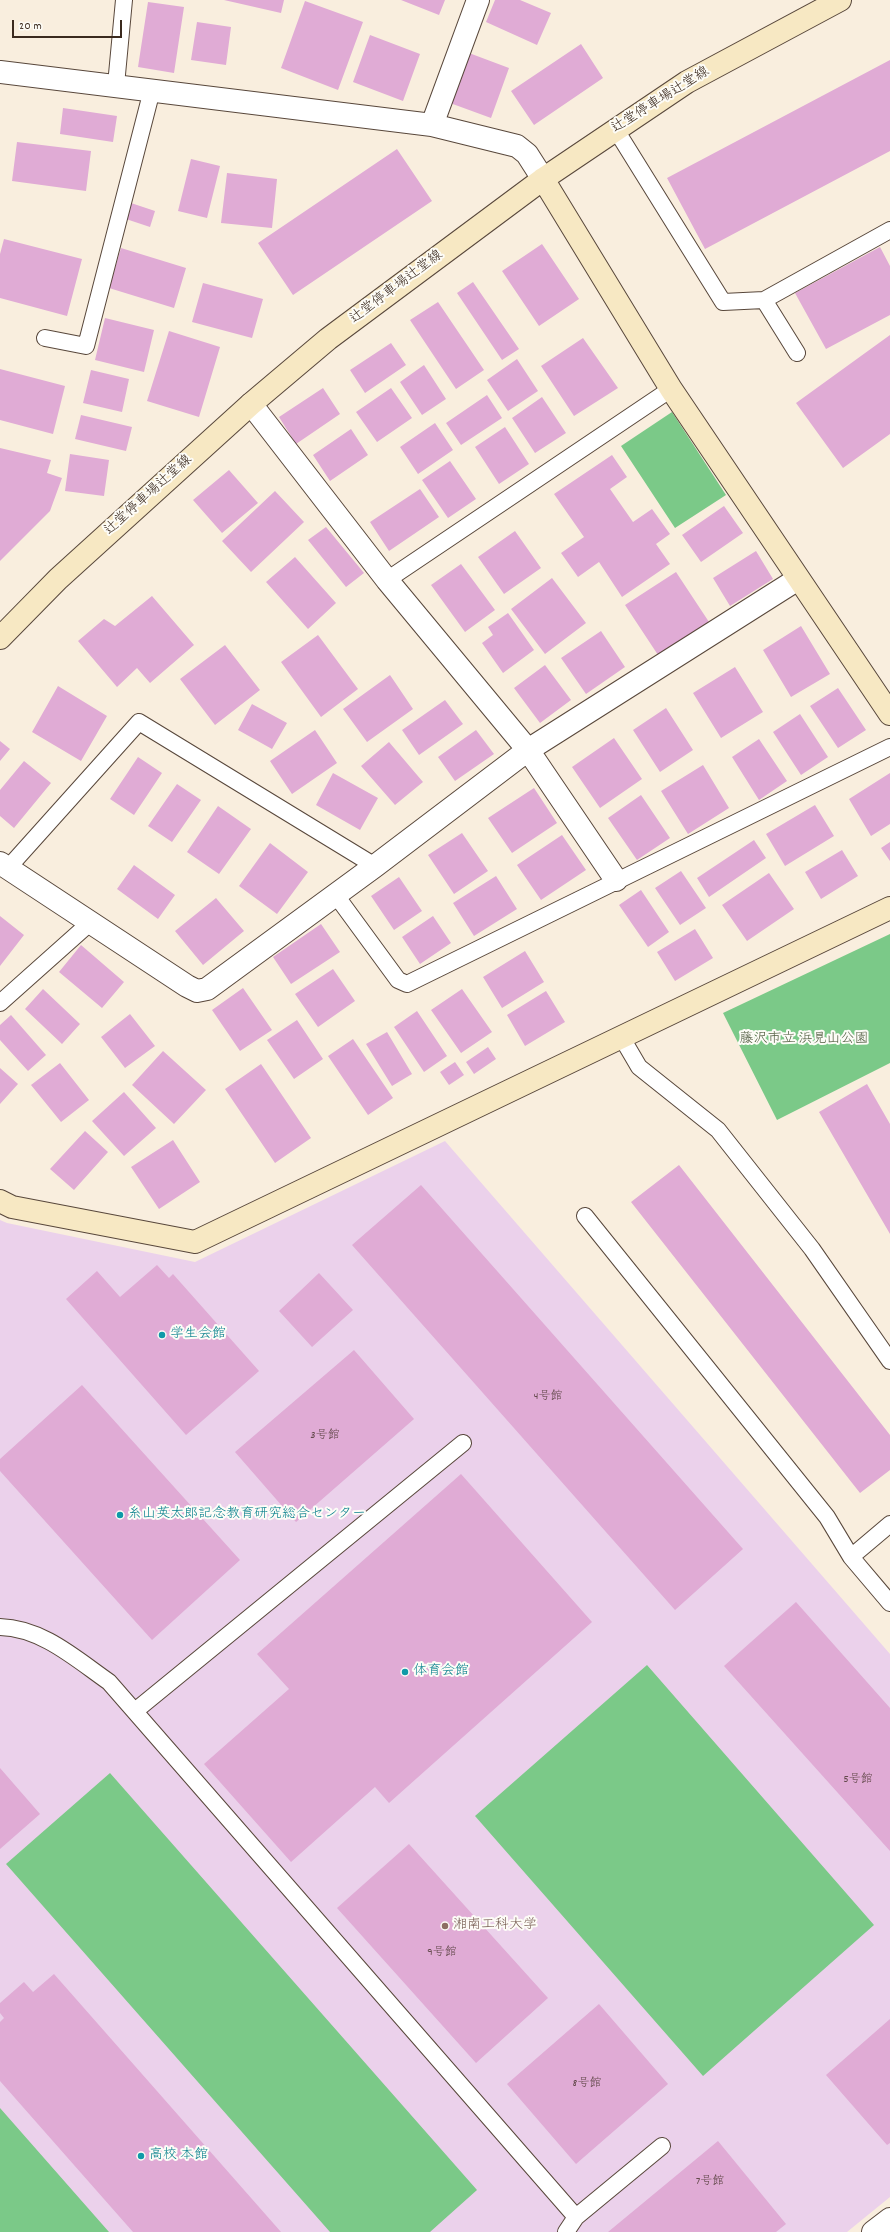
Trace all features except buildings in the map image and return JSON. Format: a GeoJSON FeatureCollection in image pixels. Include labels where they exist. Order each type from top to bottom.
{"type":"FeatureCollection","features":[{"type":"Feature","properties":{"kind":"street"},"geometry":{"type":"LineString","coordinates":[[432,124],[478,0]]}},
{"type":"Feature","properties":{"kind":"street","name":"辻堂停車場辻堂線"},"geometry":{"type":"LineString","coordinates":[[0,638],[58,579],[251,404],[328,339],[543,179],[687,82],[840,0]]}},
{"type":"Feature","properties":{"kind":"street"},"geometry":{"type":"LineString","coordinates":[[0,72],[432,124],[517,146],[527,154],[543,179],[671,389],[798,580],[890,714]]}},
{"type":"Feature","properties":{"kind":"street"},"geometry":{"type":"LineString","coordinates":[[251,404],[387,580],[528,750],[616,880]]}},
{"type":"Feature","properties":{"kind":"street"},"geometry":{"type":"LineString","coordinates":[[4,865],[92,921],[197,991],[207,990],[335,894],[375,866],[528,750],[798,580]]}},
{"type":"Feature","properties":{"kind":"street"},"geometry":{"type":"LineString","coordinates":[[0,1201],[12,1207],[195,1242],[890,908]]}},
{"type":"Feature","properties":{"kind":"street"},"geometry":{"type":"LineString","coordinates":[[873,2232],[890,2219]]}},
{"type":"Feature","properties":{"kind":"lane"},"geometry":{"type":"LineString","coordinates":[[116,85],[124,0]]}},
{"type":"Feature","properties":{"kind":"lane"},"geometry":{"type":"LineString","coordinates":[[45,338],[86,346],[152,90]]}},
{"type":"Feature","properties":{"kind":"lane"},"geometry":{"type":"LineString","coordinates":[[616,130],[723,302],[764,300],[890,230]]}},
{"type":"Feature","properties":{"kind":"lane"},"geometry":{"type":"LineString","coordinates":[[764,300],[797,353]]}},
{"type":"Feature","properties":{"kind":"lane"},"geometry":{"type":"LineString","coordinates":[[387,580],[671,389]]}},
{"type":"Feature","properties":{"kind":"lane"},"geometry":{"type":"LineString","coordinates":[[4,865],[138,722],[375,866]]}},
{"type":"Feature","properties":{"kind":"lane"},"geometry":{"type":"LineString","coordinates":[[335,894],[398,980],[407,984],[616,880],[890,747]]}},
{"type":"Feature","properties":{"kind":"lane"},"geometry":{"type":"LineString","coordinates":[[0,1003],[92,921]]}},
{"type":"Feature","properties":{"kind":"lane"},"geometry":{"type":"LineString","coordinates":[[622,1038],[639,1067],[718,1130],[812,1249],[890,1362]]}},
{"type":"Feature","properties":{"kind":"lane"},"geometry":{"type":"LineString","coordinates":[[585,1216],[827,1517],[851,1557],[890,1603]]}},
{"type":"Feature","properties":{"kind":"lane"},"geometry":{"type":"LineString","coordinates":[[135,1712],[463,1443]]}},
{"type":"Feature","properties":{"kind":"lane"},"geometry":{"type":"LineString","coordinates":[[851,1557],[890,1524]]}},
{"type":"Feature","properties":{"kind":"lane"},"geometry":{"type":"LineString","coordinates":[[0,1627],[11,1627],[54,1642],[109,1682],[576,2217]]}},
{"type":"Feature","properties":{"kind":"lane"},"geometry":{"type":"LineString","coordinates":[[566,2232],[576,2217],[662,2146]]}},
{"type":"Feature","properties":{"kind":"shaded area","name":"湘南工科大学"},"geometry":{"type":"Polygon","coordinates":[[[445,1141],[890,1654],[890,2197],[847,2232],[0,2232],[0,1220],[7,1223],[195,1262],[445,1141]]]}},
{"type":"Feature","properties":{"kind":"green space"},"geometry":{"type":"Polygon","coordinates":[[[672,412],[726,495],[675,528],[621,446],[672,412]]]}},
{"type":"Feature","properties":{"kind":"green space","name":"藤沢市立 浜見山公園"},"geometry":{"type":"Polygon","coordinates":[[[890,934],[890,1063],[777,1120],[723,1013],[890,934]]]}},
{"type":"Feature","properties":{"kind":"green space"},"geometry":{"type":"Polygon","coordinates":[[[647,1665],[874,1925],[703,2076],[475,1816],[647,1665]]]}},
{"type":"Feature","properties":{"kind":"green space"},"geometry":{"type":"Polygon","coordinates":[[[110,1773],[477,2190],[430,2232],[330,2232],[6,1864],[110,1773]]]}},
{"type":"Feature","properties":{"kind":"green space"},"geometry":{"type":"Polygon","coordinates":[[[0,2108],[109,2232],[0,2232],[0,2108]]]}},
{"type":"Feature","properties":{"kind":"place","name":"学生会館"},"geometry":{"type":"Point","coordinates":[162,1335]}},
{"type":"Feature","properties":{"kind":"place","name":"糸山英太郎記念教育研究総合センター"},"geometry":{"type":"Point","coordinates":[120,1515]}},
{"type":"Feature","properties":{"kind":"place","name":"体育会館"},"geometry":{"type":"Point","coordinates":[405,1672]}},
{"type":"Feature","properties":{"kind":"place","name":"湘南工科大学"},"geometry":{"type":"Point","coordinates":[445,1926]}},
{"type":"Feature","properties":{"kind":"place","name":"高校 本館"},"geometry":{"type":"Point","coordinates":[141,2156]}}]}
